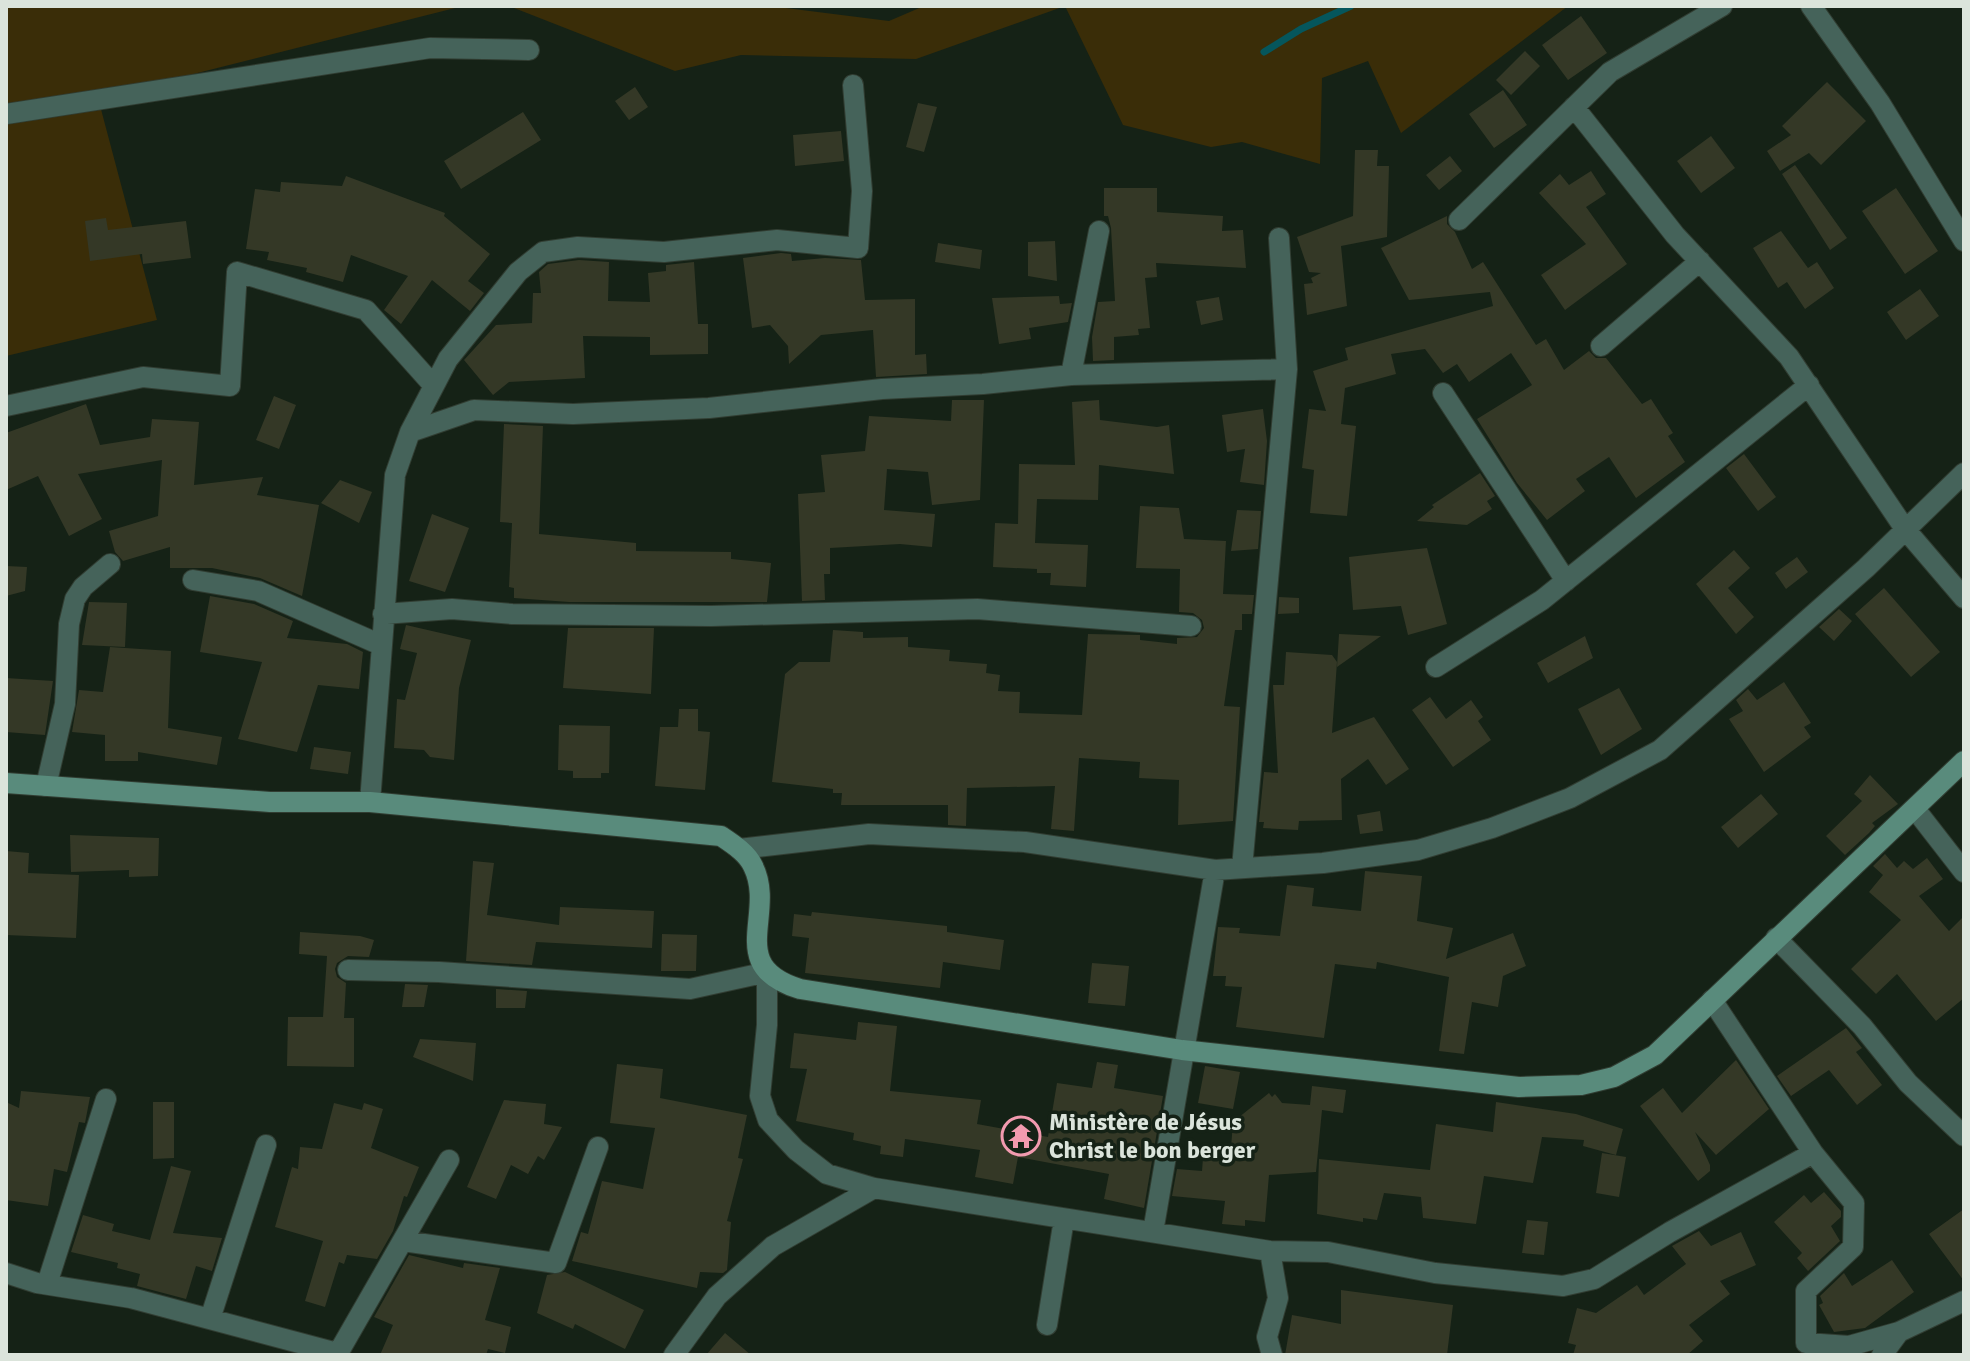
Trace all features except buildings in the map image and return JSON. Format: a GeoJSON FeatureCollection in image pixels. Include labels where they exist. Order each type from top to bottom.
{"type":"FeatureCollection","features":[{"type":"Feature","properties":{"kind":"street"},"geometry":{"type":"LineString","coordinates":[[1459,220],[1610,72],[1722,6]]}},
{"type":"Feature","properties":{"kind":"street"},"geometry":{"type":"LineString","coordinates":[[1811,6],[1880,103],[1964,241]]}},
{"type":"Feature","properties":{"kind":"street"},"geometry":{"type":"LineString","coordinates":[[6,114],[430,48],[529,50]]}},
{"type":"Feature","properties":{"kind":"street"},"geometry":{"type":"LineString","coordinates":[[370,802],[395,475],[410,432],[448,359],[500,293],[543,252],[578,247],[664,252],[777,240],[858,248],[862,191],[853,85]]}},
{"type":"Feature","properties":{"kind":"street"},"geometry":{"type":"LineString","coordinates":[[1574,107],[1700,261],[1789,357],[1905,529],[1964,598]]}},
{"type":"Feature","properties":{"kind":"street"},"geometry":{"type":"LineString","coordinates":[[1071,375],[1099,231]]}},
{"type":"Feature","properties":{"kind":"street"},"geometry":{"type":"LineString","coordinates":[[1242,868],[1287,369],[1279,238]]}},
{"type":"Feature","properties":{"kind":"street"},"geometry":{"type":"LineString","coordinates":[[1601,346],[1700,261]]}},
{"type":"Feature","properties":{"kind":"street"},"geometry":{"type":"LineString","coordinates":[[6,406],[143,377],[230,386],[237,272],[366,310],[434,386]]}},
{"type":"Feature","properties":{"kind":"street"},"geometry":{"type":"LineString","coordinates":[[410,432],[474,410],[573,414],[709,408],[882,389],[983,384],[1071,375],[1287,369]]}},
{"type":"Feature","properties":{"kind":"street"},"geometry":{"type":"LineString","coordinates":[[1436,667],[1566,581],[1809,385]]}},
{"type":"Feature","properties":{"kind":"street"},"geometry":{"type":"LineString","coordinates":[[1443,393],[1566,581]]}},
{"type":"Feature","properties":{"kind":"street"},"geometry":{"type":"LineString","coordinates":[[739,849],[869,834],[1025,842],[1215,870],[1323,863],[1418,850],[1492,828],[1570,798],[1660,750],[1714,706],[1964,473]]}},
{"type":"Feature","properties":{"kind":"street"},"geometry":{"type":"LineString","coordinates":[[46,786],[65,704],[69,624],[75,599],[83,587],[110,564]]}},
{"type":"Feature","properties":{"kind":"street"},"geometry":{"type":"LineString","coordinates":[[193,580],[258,591],[381,645]]}},
{"type":"Feature","properties":{"kind":"street"},"geometry":{"type":"LineString","coordinates":[[383,614],[452,609],[512,614],[711,616],[977,609],[1191,626]]}},
{"type":"Feature","properties":{"kind":"street"},"geometry":{"type":"LineString","coordinates":[[6,783],[270,802],[370,802],[721,836],[752,863],[759,880],[757,940],[760,961],[779,982],[800,989],[1182,1050],[1353,1071],[1552,1088],[1614,1077],[1655,1055],[1964,761]]}},
{"type":"Feature","properties":{"kind":"street"},"geometry":{"type":"LineString","coordinates":[[1915,809],[1964,872]]}},
{"type":"Feature","properties":{"kind":"street"},"geometry":{"type":"LineString","coordinates":[[1153,1232],[1215,870]]}},
{"type":"Feature","properties":{"kind":"street"},"geometry":{"type":"LineString","coordinates":[[1776,938],[1862,1026],[1908,1083],[1964,1136]]}},
{"type":"Feature","properties":{"kind":"street"},"geometry":{"type":"LineString","coordinates":[[348,970],[454,972],[690,989],[767,972]]}},
{"type":"Feature","properties":{"kind":"street"},"geometry":{"type":"LineString","coordinates":[[767,972],[760,1096],[768,1120],[796,1150],[827,1174],[874,1188],[1270,1251],[1328,1252],[1435,1273],[1563,1286],[1594,1279],[1670,1232],[1813,1153]]}},
{"type":"Feature","properties":{"kind":"street"},"geometry":{"type":"LineString","coordinates":[[1712,1000],[1813,1153],[1854,1203],[1853,1247],[1806,1291],[1806,1343],[1849,1346],[1899,1332],[1964,1301]]}},
{"type":"Feature","properties":{"kind":"street"},"geometry":{"type":"LineString","coordinates":[[47,1284],[106,1099]]}},
{"type":"Feature","properties":{"kind":"street"},"geometry":{"type":"LineString","coordinates":[[210,1319],[266,1145]]}},
{"type":"Feature","properties":{"kind":"street"},"geometry":{"type":"LineString","coordinates":[[403,1241],[556,1263],[598,1147]]}},
{"type":"Feature","properties":{"kind":"street"},"geometry":{"type":"LineString","coordinates":[[6,1273],[47,1284],[131,1298],[337,1354],[449,1160]]}},
{"type":"Feature","properties":{"kind":"street"},"geometry":{"type":"LineString","coordinates":[[674,1355],[717,1296],[773,1246],[874,1188]]}},
{"type":"Feature","properties":{"kind":"street"},"geometry":{"type":"LineString","coordinates":[[1047,1325],[1064,1219]]}},
{"type":"Feature","properties":{"kind":"street"},"geometry":{"type":"LineString","coordinates":[[1270,1251],[1278,1298],[1267,1337],[1272,1355]]}},
{"type":"Feature","properties":{"kind":"street"},"geometry":{"type":"LineString","coordinates":[[1882,1355],[1899,1332]]}},
{"type":"Feature","properties":{"kind":"shaded area"},"geometry":{"type":"Polygon","coordinates":[[[6,6],[463,6],[98,98],[157,320],[6,356],[6,6]]]}},
{"type":"Feature","properties":{"kind":"shaded area"},"geometry":{"type":"Polygon","coordinates":[[[509,6],[770,6],[889,21],[924,6],[1065,6],[916,59],[741,55],[675,71],[509,6]]]}},
{"type":"Feature","properties":{"kind":"shaded area"},"geometry":{"type":"Polygon","coordinates":[[[1065,6],[1568,6],[1401,133],[1368,61],[1322,78],[1320,164],[1242,142],[1211,147],[1123,125],[1065,6]]]}},
{"type":"Feature","properties":{"kind":"waterway"},"geometry":{"type":"LineString","coordinates":[[1264,52],[1301,29],[1351,6]]}},
{"type":"Feature","properties":{"kind":"place","name":"Ministère de Jésus Christ le bon berger"},"geometry":{"type":"Point","coordinates":[1021,1136]}}]}
